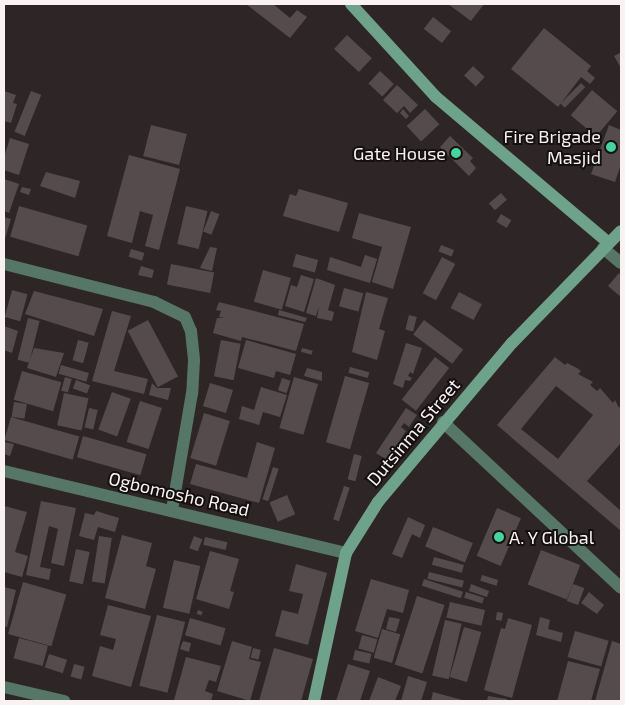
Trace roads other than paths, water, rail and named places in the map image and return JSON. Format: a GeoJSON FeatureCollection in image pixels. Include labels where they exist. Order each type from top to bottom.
{"type":"FeatureCollection","features":[{"type":"Feature","properties":{"kind":"street"},"geometry":{"type":"LineString","coordinates":[[351,4],[436,97],[606,246],[621,263]]}},
{"type":"Feature","properties":{"kind":"street","name":"Dutsinma Street"},"geometry":{"type":"LineString","coordinates":[[314,701],[346,553],[378,502],[443,422],[512,343],[621,231]]}},
{"type":"Feature","properties":{"kind":"street"},"geometry":{"type":"LineString","coordinates":[[4,264],[154,302],[185,317],[191,331],[194,368],[172,510]]}},
{"type":"Feature","properties":{"kind":"street"},"geometry":{"type":"LineString","coordinates":[[443,422],[621,588]]}},
{"type":"Feature","properties":{"kind":"street","name":"Ogbomosho Road"},"geometry":{"type":"LineString","coordinates":[[4,471],[346,553]]}},
{"type":"Feature","properties":{"kind":"street"},"geometry":{"type":"LineString","coordinates":[[4,687],[64,701]]}},
{"type":"Feature","properties":{"kind":"place","name":"Fire Brigade Masjid"},"geometry":{"type":"Point","coordinates":[611,147]}},
{"type":"Feature","properties":{"kind":"place","name":"Gate House"},"geometry":{"type":"Point","coordinates":[456,153]}},
{"type":"Feature","properties":{"kind":"place","name":"A. Y Global"},"geometry":{"type":"Point","coordinates":[499,537]}}]}
